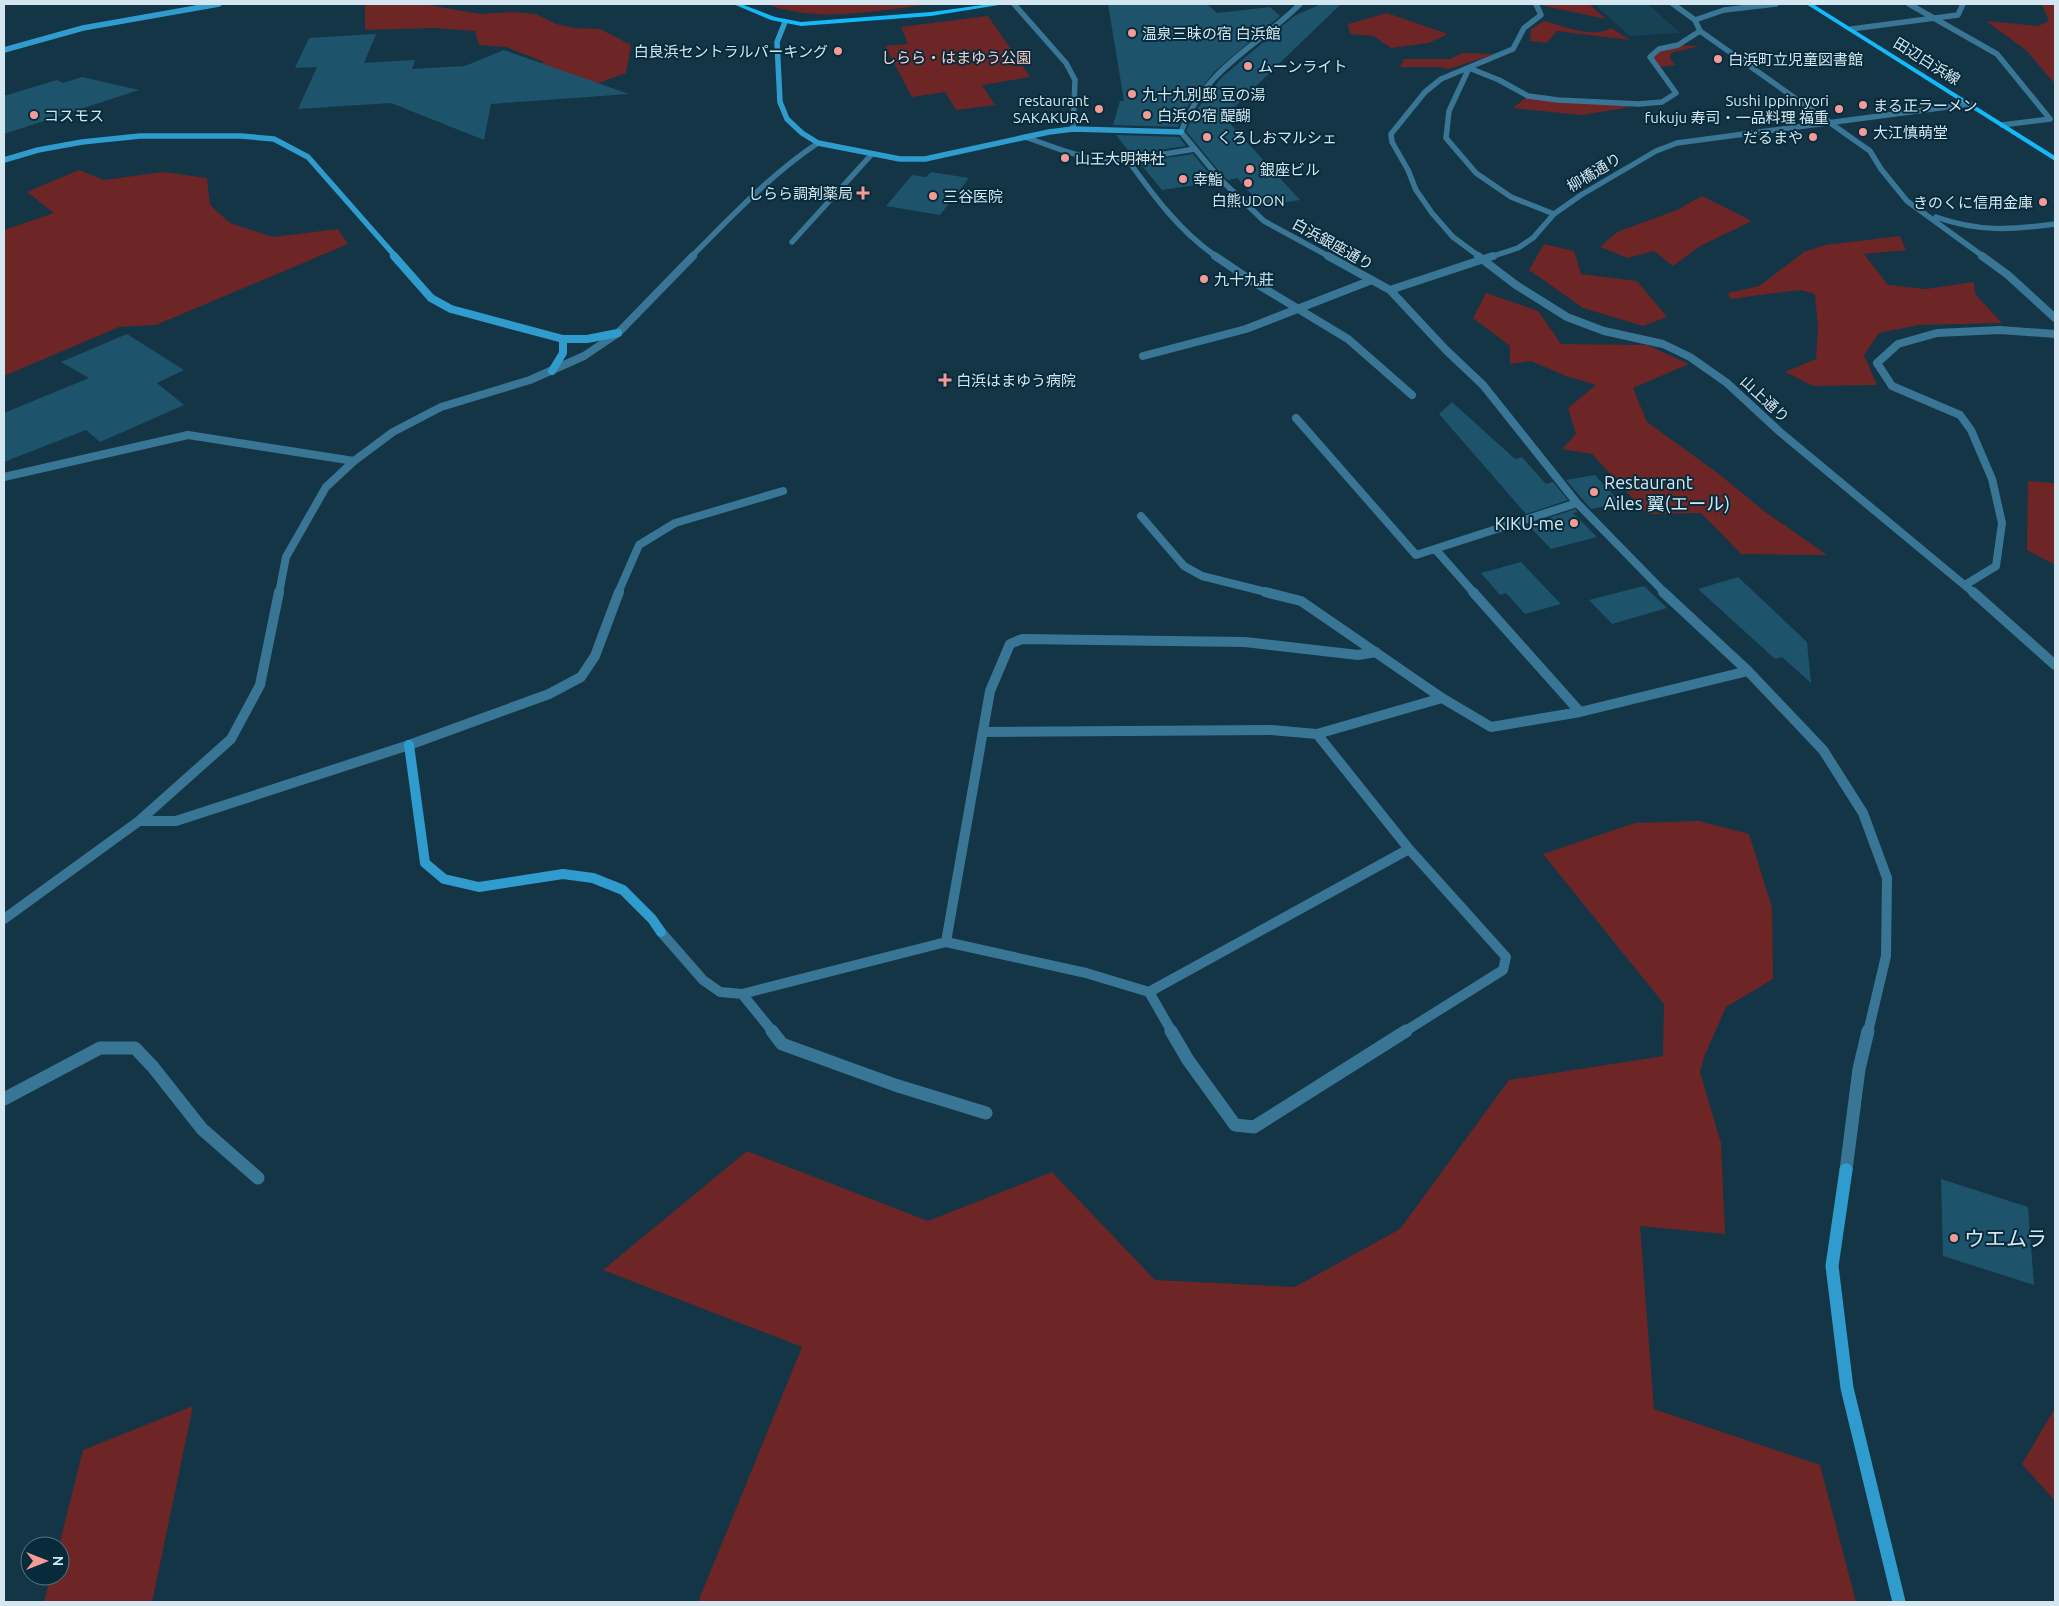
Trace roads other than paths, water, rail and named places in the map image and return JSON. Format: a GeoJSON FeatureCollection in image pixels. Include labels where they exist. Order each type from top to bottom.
{"type":"FeatureCollection","features":[{"type":"Feature","properties":{"kind":"main road"},"geometry":{"type":"LineString","coordinates":[[736,4],[785,22],[822,23],[886,18],[1002,4]]}},
{"type":"Feature","properties":{"kind":"main road","name":"田辺白浜線"},"geometry":{"type":"LineString","coordinates":[[1809,4],[2055,159]]}},
{"type":"Feature","properties":{"kind":"street"},"geometry":{"type":"LineString","coordinates":[[4,50],[33,39],[73,30],[219,4]]}},
{"type":"Feature","properties":{"kind":"street"},"geometry":{"type":"LineString","coordinates":[[1014,4],[1066,64],[1075,80],[1073,129]]}},
{"type":"Feature","properties":{"kind":"street"},"geometry":{"type":"LineString","coordinates":[[785,22],[777,42],[780,102],[787,119],[802,133],[818,143],[900,159],[926,159],[1025,136],[1073,129],[1181,132],[1186,115],[1200,93],[1241,52],[1289,16],[1300,4]]}},
{"type":"Feature","properties":{"kind":"street"},"geometry":{"type":"LineString","coordinates":[[1536,4],[1541,15],[1524,28],[1513,49],[1469,68],[1450,111],[1446,138],[1476,173],[1511,197],[1554,214]]}},
{"type":"Feature","properties":{"kind":"street"},"geometry":{"type":"LineString","coordinates":[[1673,4],[1695,20],[1700,31],[1870,152],[1907,201],[2008,275],[2055,318]]}},
{"type":"Feature","properties":{"kind":"street"},"geometry":{"type":"LineString","coordinates":[[1695,20],[1705,14],[1720,10],[1776,4]]}},
{"type":"Feature","properties":{"kind":"street"},"geometry":{"type":"LineString","coordinates":[[1909,4],[1997,54],[2052,121]]}},
{"type":"Feature","properties":{"kind":"street"},"geometry":{"type":"LineString","coordinates":[[1851,29],[1958,15],[1964,4]]}},
{"type":"Feature","properties":{"kind":"street"},"geometry":{"type":"LineString","coordinates":[[1469,68],[1499,80],[1528,96],[1558,100],[1639,104],[1662,102],[1676,93],[1672,85],[1661,75],[1650,57],[1659,49],[1678,45],[1700,31]]}},
{"type":"Feature","properties":{"kind":"street","name":"山上通り"},"geometry":{"type":"LineString","coordinates":[[1469,68],[1441,79],[1425,92],[1392,134],[1392,142],[1408,170],[1416,190],[1432,213],[1453,237],[1516,285],[1567,317],[1604,331],[1663,344],[1697,362],[1727,382],[1780,432],[1965,585],[2055,666]]}},
{"type":"Feature","properties":{"kind":"street","name":"柳橋通り"},"geometry":{"type":"LineString","coordinates":[[1390,290],[1518,248],[1533,238],[1554,214],[1581,195],[1656,151],[1677,142],[1970,104]]}},
{"type":"Feature","properties":{"kind":"street"},"geometry":{"type":"LineString","coordinates":[[2002,125],[2052,121]]}},
{"type":"Feature","properties":{"kind":"street","name":"白浜銀座通り"},"geometry":{"type":"LineString","coordinates":[[1181,132],[1194,149],[1248,207],[1264,221],[1390,290],[1446,350],[1483,385],[1577,503],[1643,573],[1748,671],[1823,750],[1863,813],[1887,878],[1886,956],[1859,1068],[1832,1266],[1847,1388],[1900,1602]]}},
{"type":"Feature","properties":{"kind":"street"},"geometry":{"type":"LineString","coordinates":[[4,160],[38,150],[82,142],[140,136],[241,136],[274,139],[308,157],[432,298],[451,308],[562,339],[587,339],[618,333]]}},
{"type":"Feature","properties":{"kind":"street"},"geometry":{"type":"LineString","coordinates":[[1025,136],[1071,153],[1095,158],[1127,160],[1194,149]]}},
{"type":"Feature","properties":{"kind":"street"},"geometry":{"type":"LineString","coordinates":[[4,919],[139,821],[231,739],[260,685],[286,557],[326,488],[354,461],[393,432],[441,407],[552,372],[584,356],[618,333],[719,229],[797,157],[818,143]]}},
{"type":"Feature","properties":{"kind":"street"},"geometry":{"type":"LineString","coordinates":[[792,242],[872,154]]}},
{"type":"Feature","properties":{"kind":"street"},"geometry":{"type":"LineString","coordinates":[[1127,160],[1154,196],[1196,243],[1299,310],[1348,339],[1412,395]]}},
{"type":"Feature","properties":{"kind":"street"},"geometry":{"type":"LineString","coordinates":[[1928,215],[1970,228],[1994,230],[2031,228],[2055,224]]}},
{"type":"Feature","properties":{"kind":"street"},"geometry":{"type":"LineString","coordinates":[[1143,356],[1246,329],[1299,310],[1372,280]]}},
{"type":"Feature","properties":{"kind":"street"},"geometry":{"type":"LineString","coordinates":[[1965,585],[1996,566],[2002,523],[1992,479],[1972,430],[1960,415],[1892,386],[1877,362],[1898,344],[1937,333],[2000,330],[2055,334]]}},
{"type":"Feature","properties":{"kind":"street"},"geometry":{"type":"LineString","coordinates":[[552,372],[563,353],[562,339]]}},
{"type":"Feature","properties":{"kind":"street"},"geometry":{"type":"LineString","coordinates":[[1296,418],[1416,555],[1577,503]]}},
{"type":"Feature","properties":{"kind":"street"},"geometry":{"type":"LineString","coordinates":[[4,476],[188,435],[354,461]]}},
{"type":"Feature","properties":{"kind":"street"},"geometry":{"type":"LineString","coordinates":[[139,821],[176,821],[409,745],[549,694],[580,677],[595,656],[620,588],[639,545],[675,523],[782,491]]}},
{"type":"Feature","properties":{"kind":"street"},"geometry":{"type":"LineString","coordinates":[[1141,516],[1184,566],[1202,576],[1301,601],[1442,698],[1491,727],[1580,712],[1748,671]]}},
{"type":"Feature","properties":{"kind":"street"},"geometry":{"type":"LineString","coordinates":[[1436,550],[1580,712]]}},
{"type":"Feature","properties":{"kind":"street"},"geometry":{"type":"LineString","coordinates":[[946,942],[990,691],[1010,644],[1022,639],[1245,642],[1358,655],[1376,652]]}},
{"type":"Feature","properties":{"kind":"street"},"geometry":{"type":"LineString","coordinates":[[983,732],[1271,730],[1317,734],[1442,698]]}},
{"type":"Feature","properties":{"kind":"street"},"geometry":{"type":"LineString","coordinates":[[409,745],[425,863],[444,879],[479,887],[563,874],[593,878],[623,890],[652,919],[703,980],[720,992],[742,994],[946,942],[1086,973],[1149,992],[1188,1060],[1235,1125],[1254,1127],[1503,970],[1506,957],[1410,849],[1317,734]]}},
{"type":"Feature","properties":{"kind":"street"},"geometry":{"type":"LineString","coordinates":[[1149,992],[1410,849]]}},
{"type":"Feature","properties":{"kind":"street"},"geometry":{"type":"LineString","coordinates":[[742,994],[782,1044],[895,1086],[986,1113]]}},
{"type":"Feature","properties":{"kind":"street"},"geometry":{"type":"LineString","coordinates":[[4,1099],[100,1048],[135,1048],[153,1067],[202,1129],[258,1178]]}},
{"type":"Feature","properties":{"kind":"place","name":"温泉三昧の宿 白浜館"},"geometry":{"type":"Point","coordinates":[1132,33]}},
{"type":"Feature","properties":{"kind":"place","name":"白良浜セントラルパーキング"},"geometry":{"type":"Point","coordinates":[838,51]}},
{"type":"Feature","properties":{"kind":"place","name":"白浜町立児童図書館"},"geometry":{"type":"Point","coordinates":[1718,59]}},
{"type":"Feature","properties":{"kind":"place","name":"ムーンライト"},"geometry":{"type":"Point","coordinates":[1248,66]}},
{"type":"Feature","properties":{"kind":"place","name":"九十九別邸 豆の湯"},"geometry":{"type":"Point","coordinates":[1132,94]}},
{"type":"Feature","properties":{"kind":"place","name":"まる正ラーメン"},"geometry":{"type":"Point","coordinates":[1863,105]}},
{"type":"Feature","properties":{"kind":"place","name":"restaurant SAKAKURA"},"geometry":{"type":"Point","coordinates":[1099,109]}},
{"type":"Feature","properties":{"kind":"place","name":"Sushi Ippinryori fukuju 寿司・一品料理 福重"},"geometry":{"type":"Point","coordinates":[1839,109]}},
{"type":"Feature","properties":{"kind":"place","name":"コスモス"},"geometry":{"type":"Point","coordinates":[34,115]}},
{"type":"Feature","properties":{"kind":"place","name":"白浜の宿 醍醐"},"geometry":{"type":"Point","coordinates":[1147,115]}},
{"type":"Feature","properties":{"kind":"place","name":"大江慎萌堂"},"geometry":{"type":"Point","coordinates":[1863,132]}},
{"type":"Feature","properties":{"kind":"place","name":"くろしおマルシェ"},"geometry":{"type":"Point","coordinates":[1207,137]}},
{"type":"Feature","properties":{"kind":"place","name":"だるまや"},"geometry":{"type":"Point","coordinates":[1813,137]}},
{"type":"Feature","properties":{"kind":"place","name":"山王大明神社"},"geometry":{"type":"Point","coordinates":[1065,158]}},
{"type":"Feature","properties":{"kind":"place","name":"銀座ビル"},"geometry":{"type":"Point","coordinates":[1250,169]}},
{"type":"Feature","properties":{"kind":"place","name":"幸鮨"},"geometry":{"type":"Point","coordinates":[1183,179]}},
{"type":"Feature","properties":{"kind":"place","name":"白熊UDON"},"geometry":{"type":"Point","coordinates":[1248,183]}},
{"type":"Feature","properties":{"kind":"place","name":"しらら調剤薬局"},"geometry":{"type":"Point","coordinates":[863,193]}},
{"type":"Feature","properties":{"kind":"place","name":"三谷医院"},"geometry":{"type":"Point","coordinates":[933,196]}},
{"type":"Feature","properties":{"kind":"place","name":"きのくに信用金庫"},"geometry":{"type":"Point","coordinates":[2043,202]}},
{"type":"Feature","properties":{"kind":"place","name":"九十九莊"},"geometry":{"type":"Point","coordinates":[1204,279]}},
{"type":"Feature","properties":{"kind":"place","name":"白浜はまゆう病院"},"geometry":{"type":"Point","coordinates":[945,380]}},
{"type":"Feature","properties":{"kind":"place","name":"Restaurant Ailes 翼(エール)"},"geometry":{"type":"Point","coordinates":[1594,492]}},
{"type":"Feature","properties":{"kind":"place","name":"KIKU-me"},"geometry":{"type":"Point","coordinates":[1574,523]}},
{"type":"Feature","properties":{"kind":"place","name":"ウエムラ"},"geometry":{"type":"Point","coordinates":[1954,1238]}},
{"type":"Feature","properties":{"kind":"park label","name":"しらら・はまゆう公園"},"geometry":{"type":"Point","coordinates":[956,57]}}]}
